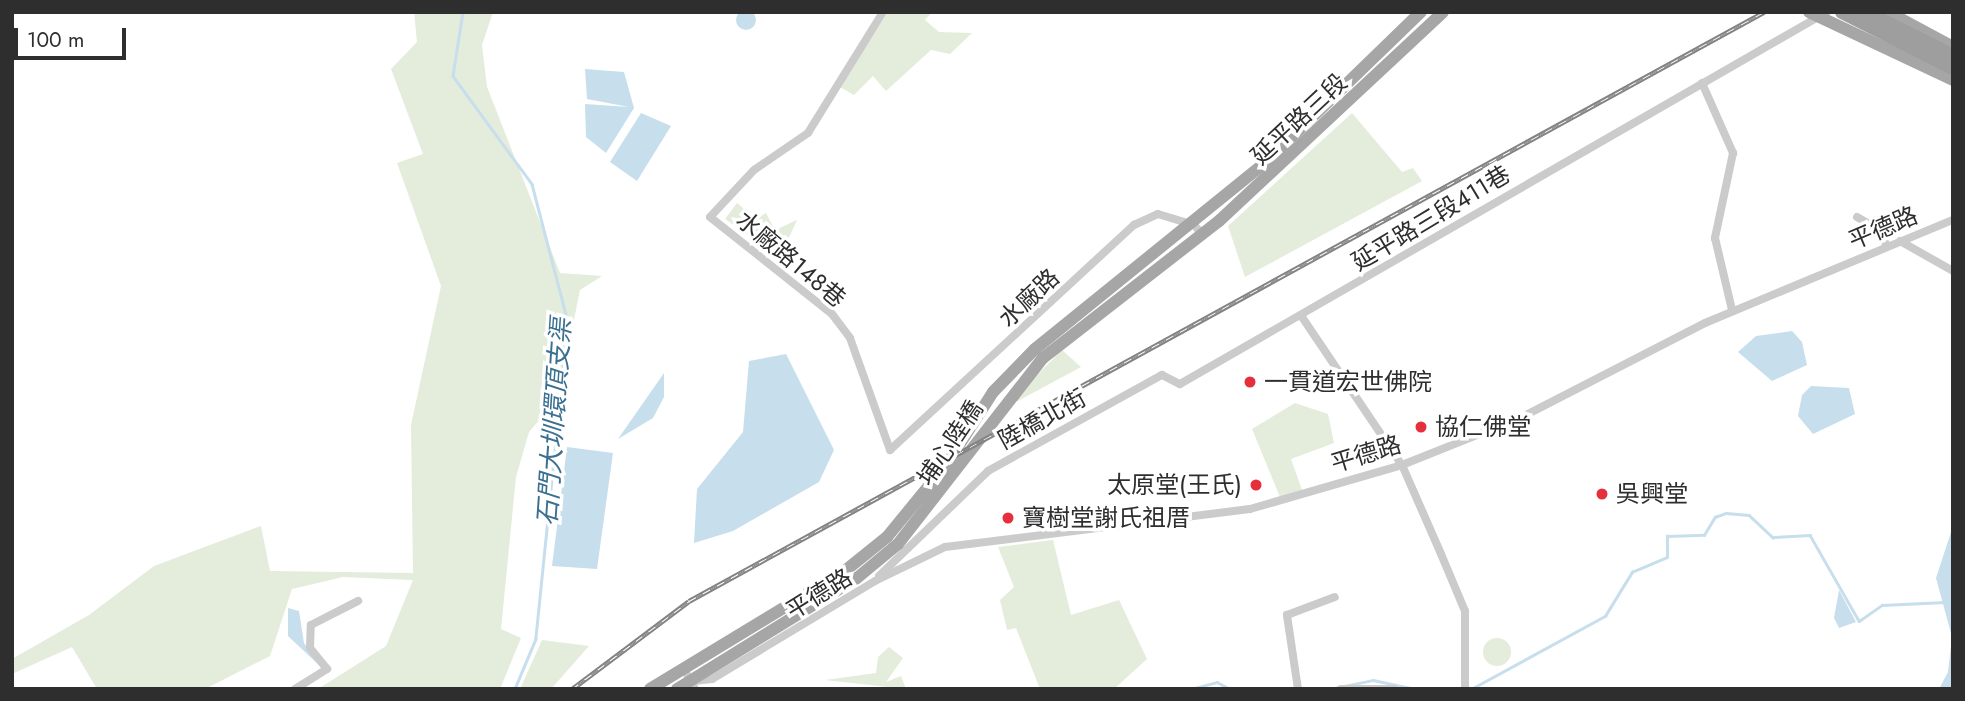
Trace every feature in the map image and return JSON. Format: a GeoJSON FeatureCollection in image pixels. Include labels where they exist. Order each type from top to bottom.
{"type":"FeatureCollection","features":[{"type":"Feature","properties":{"kind":"highway"},"geometry":{"type":"LineString","coordinates":[[1842,12],[1950,75]]}},
{"type":"Feature","properties":{"kind":"highway"},"geometry":{"type":"LineString","coordinates":[[1866,12],[1953,56]]}},
{"type":"Feature","properties":{"kind":"main road","name":"延平路三段"},"geometry":{"type":"LineString","coordinates":[[1171,241],[1194,225],[1421,12]]}},
{"type":"Feature","properties":{"kind":"main road","name":"延平路三段"},"geometry":{"type":"LineString","coordinates":[[1180,253],[1203,235],[1443,12]]}},
{"type":"Feature","properties":{"kind":"main road"},"geometry":{"type":"LineString","coordinates":[[1888,12],[1953,47]]}},
{"type":"Feature","properties":{"kind":"main road"},"geometry":{"type":"LineString","coordinates":[[1818,14],[1950,75]]}},
{"type":"Feature","properties":{"kind":"main road"},"geometry":{"type":"LineString","coordinates":[[1391,41],[1401,52]]}},
{"type":"Feature","properties":{"kind":"main road","name":"埔心陸橋"},"geometry":{"type":"LineString","coordinates":[[745,641],[887,537],[947,464],[973,424],[1035,349],[1171,241]]}},
{"type":"Feature","properties":{"kind":"main road","name":"埔心陸橋"},"geometry":{"type":"LineString","coordinates":[[745,641],[858,579],[898,544],[964,463],[1001,405],[1043,358],[1180,253]]}},
{"type":"Feature","properties":{"kind":"main road"},"geometry":{"type":"LineString","coordinates":[[677,689],[745,641]]}},
{"type":"Feature","properties":{"kind":"main road"},"geometry":{"type":"LineString","coordinates":[[650,689],[690,680]]}},
{"type":"Feature","properties":{"kind":"street","name":"水廠路148巷"},"geometry":{"type":"LineString","coordinates":[[883,12],[808,133],[754,170],[710,217],[832,314],[850,338],[890,450]]}},
{"type":"Feature","properties":{"kind":"street","name":"延平路三段411巷"},"geometry":{"type":"LineString","coordinates":[[1180,384],[1302,317],[1818,14]]}},
{"type":"Feature","properties":{"kind":"street"},"geometry":{"type":"LineString","coordinates":[[1934,37],[1950,75]]}},
{"type":"Feature","properties":{"kind":"street"},"geometry":{"type":"LineString","coordinates":[[1702,83],[1733,153],[1715,238],[1732,310]]}},
{"type":"Feature","properties":{"kind":"street","name":"水廠路"},"geometry":{"type":"LineString","coordinates":[[890,450],[1134,225],[1158,214],[1194,225]]}},
{"type":"Feature","properties":{"kind":"street"},"geometry":{"type":"LineString","coordinates":[[1857,217],[1878,229],[1887,246]]}},
{"type":"Feature","properties":{"kind":"street","name":"平德路"},"geometry":{"type":"LineString","coordinates":[[690,680],[712,678],[772,646],[875,581],[945,547],[1250,509],[1402,465],[1522,417],[1732,310],[1953,220]]}},
{"type":"Feature","properties":{"kind":"street"},"geometry":{"type":"LineString","coordinates":[[1194,225],[1203,235]]}},
{"type":"Feature","properties":{"kind":"street"},"geometry":{"type":"LineString","coordinates":[[1900,241],[1953,271]]}},
{"type":"Feature","properties":{"kind":"street"},"geometry":{"type":"LineString","coordinates":[[1302,317],[1378,437],[1402,465],[1465,611],[1465,688]]}},
{"type":"Feature","properties":{"kind":"street","name":"陸橋北街"},"geometry":{"type":"LineString","coordinates":[[875,581],[988,471],[1162,375],[1180,384]]}},
{"type":"Feature","properties":{"kind":"street"},"geometry":{"type":"LineString","coordinates":[[1298,689],[1287,615],[1335,597]]}},
{"type":"Feature","properties":{"kind":"street"},"geometry":{"type":"LineString","coordinates":[[295,689],[327,669],[310,648],[311,625],[358,601]]}},
{"type":"Feature","properties":{"kind":"street"},"geometry":{"type":"LineString","coordinates":[[1341,689],[1394,689]]}},
{"type":"Feature","properties":{"kind":"green space"},"geometry":{"type":"Polygon","coordinates":[[[414,12],[493,12],[482,45],[487,87],[560,273],[602,276],[580,290],[558,398],[529,432],[516,477],[501,629],[521,638],[500,689],[318,689],[386,646],[413,580],[343,577],[292,589],[270,656],[207,688],[97,689],[72,647],[12,674],[12,659],[89,615],[154,566],[261,526],[270,571],[413,573],[411,425],[441,286],[397,163],[423,154],[391,69],[417,42],[414,12]]]}},
{"type":"Feature","properties":{"kind":"green space"},"geometry":{"type":"Polygon","coordinates":[[[888,12],[932,12],[925,20],[939,32],[972,33],[950,54],[931,50],[886,91],[873,76],[854,95],[840,87],[888,12]]]}},
{"type":"Feature","properties":{"kind":"green space"},"geometry":{"type":"Polygon","coordinates":[[[1352,113],[1402,172],[1413,168],[1422,181],[1245,277],[1228,226],[1352,113]]]}},
{"type":"Feature","properties":{"kind":"green space"},"geometry":{"type":"Polygon","coordinates":[[[737,203],[756,219],[766,213],[775,230],[797,220],[780,257],[725,219],[737,203]]]}},
{"type":"Feature","properties":{"kind":"green space"},"geometry":{"type":"Polygon","coordinates":[[[1062,350],[1081,367],[1016,402],[1030,382],[1062,350]]]}},
{"type":"Feature","properties":{"kind":"green space"},"geometry":{"type":"Polygon","coordinates":[[[1295,403],[1328,414],[1334,443],[1291,459],[1302,490],[1280,497],[1252,429],[1295,403]]]}},
{"type":"Feature","properties":{"kind":"green space"},"geometry":{"type":"Polygon","coordinates":[[[1053,540],[1071,615],[1119,600],[1147,659],[1114,689],[1040,689],[1016,628],[1007,630],[1000,600],[1014,587],[998,547],[1053,540]]]}},
{"type":"Feature","properties":{"kind":"green space"},"geometry":{"type":"Polygon","coordinates":[[[1497,638],[1507,642],[1511,652],[1507,662],[1497,666],[1487,662],[1483,652],[1487,642],[1497,638]]]}},
{"type":"Feature","properties":{"kind":"green space"},"geometry":{"type":"Polygon","coordinates":[[[542,640],[589,646],[551,689],[520,689],[542,640]]]}},
{"type":"Feature","properties":{"kind":"green space"},"geometry":{"type":"Polygon","coordinates":[[[889,647],[903,658],[886,682],[901,676],[906,689],[825,680],[876,673],[878,657],[889,647]]]}},
{"type":"Feature","properties":{"kind":"water"},"geometry":{"type":"Polygon","coordinates":[[[746,10],[753,13],[756,20],[753,27],[746,30],[739,27],[736,20],[739,13],[746,10]]]}},
{"type":"Feature","properties":{"kind":"water"},"geometry":{"type":"Polygon","coordinates":[[[585,69],[624,72],[634,108],[606,153],[586,137],[585,104],[629,107],[587,99],[585,69]]]}},
{"type":"Feature","properties":{"kind":"water"},"geometry":{"type":"Polygon","coordinates":[[[641,113],[671,126],[637,181],[610,162],[641,113]]]}},
{"type":"Feature","properties":{"kind":"water"},"geometry":{"type":"Polygon","coordinates":[[[1792,331],[1802,342],[1807,365],[1772,381],[1738,352],[1756,336],[1792,331]]]}},
{"type":"Feature","properties":{"kind":"water"},"geometry":{"type":"Polygon","coordinates":[[[786,354],[834,450],[819,482],[733,531],[694,543],[697,489],[743,432],[749,361],[786,354]]]}},
{"type":"Feature","properties":{"kind":"water"},"geometry":{"type":"Polygon","coordinates":[[[664,373],[664,397],[653,418],[618,439],[664,373]]]}},
{"type":"Feature","properties":{"kind":"water"},"geometry":{"type":"Polygon","coordinates":[[[1811,386],[1849,388],[1855,414],[1813,434],[1798,416],[1802,395],[1811,386]]]}},
{"type":"Feature","properties":{"kind":"water"},"geometry":{"type":"Polygon","coordinates":[[[567,447],[613,453],[597,569],[552,566],[567,447]]]}},
{"type":"Feature","properties":{"kind":"water"},"geometry":{"type":"Polygon","coordinates":[[[1953,526],[1953,689],[1939,689],[1948,672],[1952,637],[1936,578],[1953,526]]]}},
{"type":"Feature","properties":{"kind":"water"},"geometry":{"type":"Polygon","coordinates":[[[1839,590],[1856,622],[1839,628],[1834,618],[1839,590]]]}},
{"type":"Feature","properties":{"kind":"water"},"geometry":{"type":"Polygon","coordinates":[[[288,608],[299,611],[304,643],[322,668],[288,636],[288,608]]]}},
{"type":"Feature","properties":{"kind":"waterway","name":"石門大圳環頂支渠"},"geometry":{"type":"LineString","coordinates":[[463,12],[453,76],[532,184],[568,322],[536,639],[515,689]]}},
{"type":"Feature","properties":{"kind":"waterway"},"geometry":{"type":"LineString","coordinates":[[1471,689],[1605,616],[1632,572],[1667,557],[1667,536],[1704,535],[1715,517],[1726,513],[1749,515],[1773,537],[1810,535],[1859,621],[1882,605],[1945,602]]}},
{"type":"Feature","properties":{"kind":"waterway"},"geometry":{"type":"LineString","coordinates":[[1330,689],[1373,680],[1416,689]]}},
{"type":"Feature","properties":{"kind":"waterway"},"geometry":{"type":"LineString","coordinates":[[1191,689],[1217,682],[1230,689]]}},
{"type":"Feature","properties":{"kind":"railway"},"geometry":{"type":"LineString","coordinates":[[572,689],[689,601],[1764,12]]}},
{"type":"Feature","properties":{"kind":"place","name":"一貫道宏世佛院"},"geometry":{"type":"Point","coordinates":[1250,382]}},
{"type":"Feature","properties":{"kind":"place","name":"協仁佛堂"},"geometry":{"type":"Point","coordinates":[1421,427]}},
{"type":"Feature","properties":{"kind":"place","name":"太原堂(王氏)"},"geometry":{"type":"Point","coordinates":[1256,485]}},
{"type":"Feature","properties":{"kind":"place","name":"吳興堂"},"geometry":{"type":"Point","coordinates":[1602,494]}},
{"type":"Feature","properties":{"kind":"place","name":"寶樹堂謝氏祖厝"},"geometry":{"type":"Point","coordinates":[1008,518]}}]}
